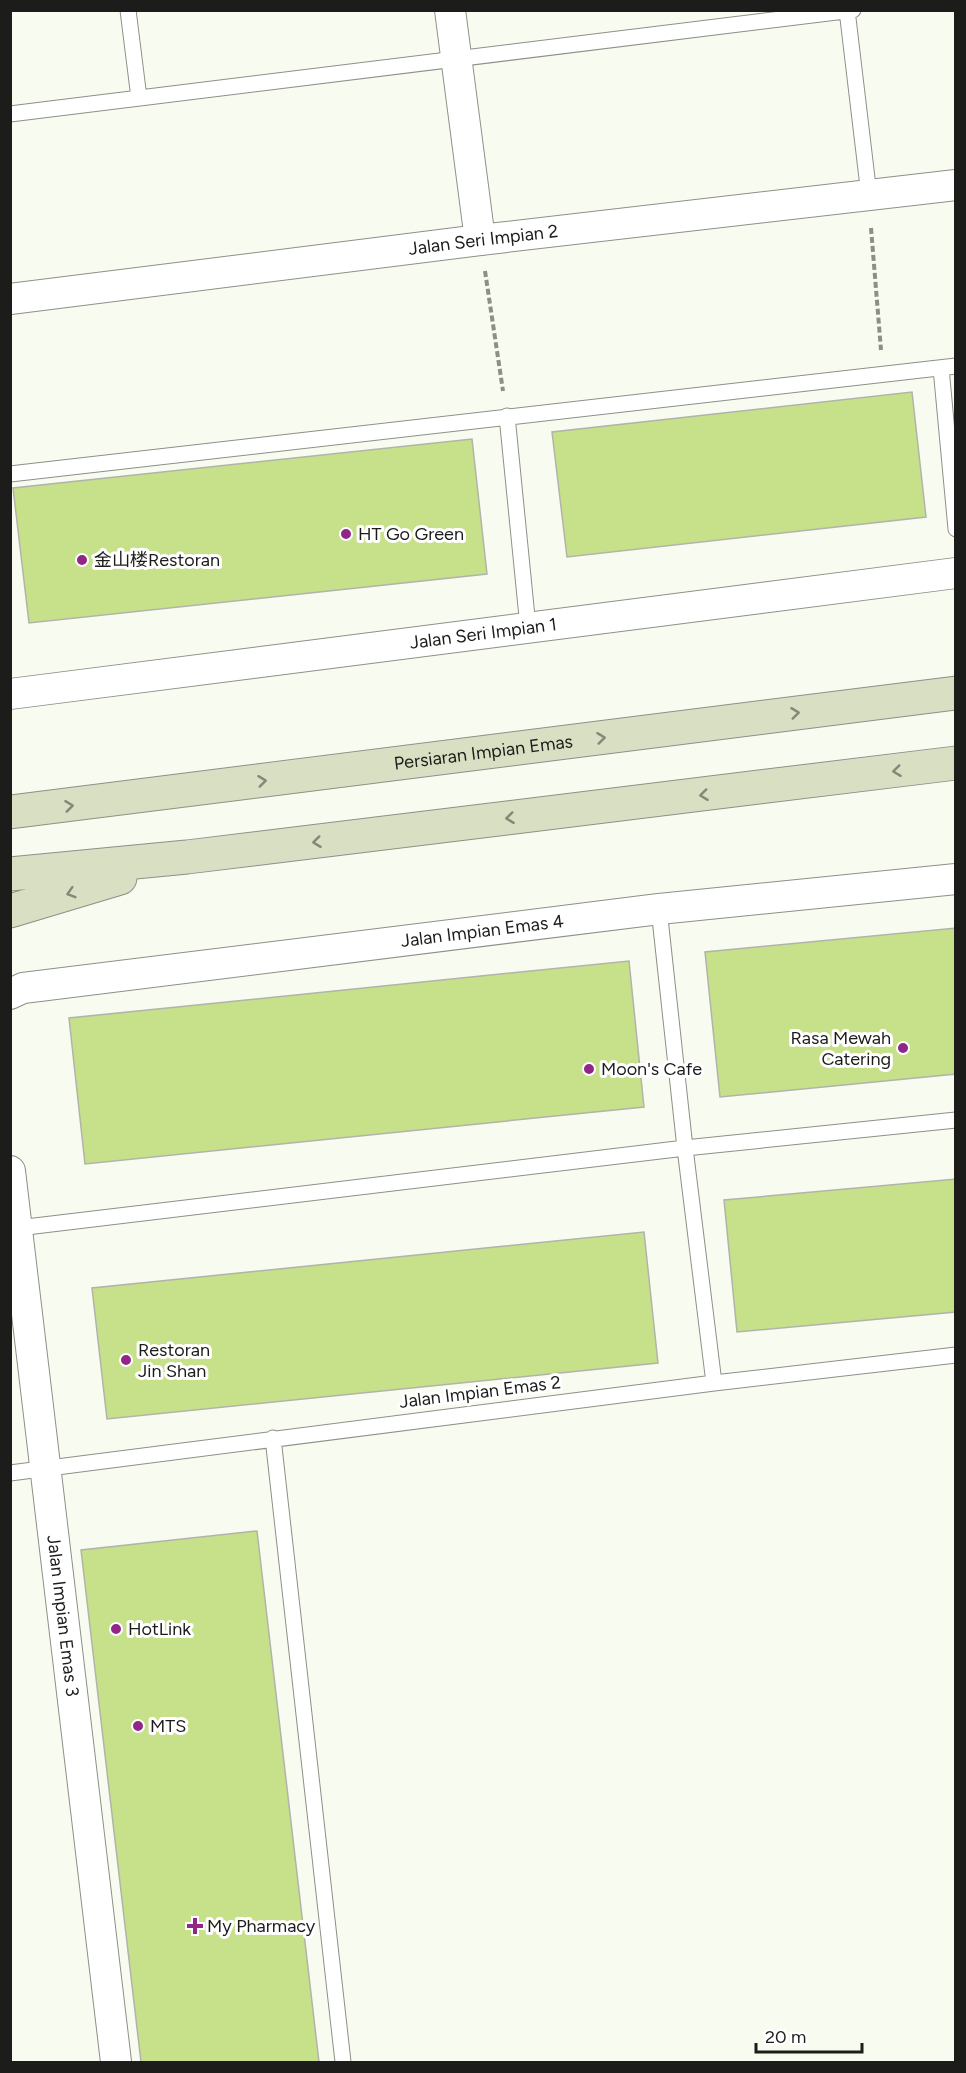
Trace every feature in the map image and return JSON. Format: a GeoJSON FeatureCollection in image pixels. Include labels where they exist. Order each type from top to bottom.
{"type":"FeatureCollection","features":[{"type":"Feature","properties":{"kind":"main road","name":"Persiaran Impian Emas"},"geometry":{"type":"LineString","coordinates":[[10,812],[956,693]]}},
{"type":"Feature","properties":{"kind":"main road"},"geometry":{"type":"LineString","coordinates":[[10,874],[187,857],[956,763]]}},
{"type":"Feature","properties":{"kind":"main road"},"geometry":{"type":"LineString","coordinates":[[10,911],[187,857]]}},
{"type":"Feature","properties":{"kind":"street"},"geometry":{"type":"LineString","coordinates":[[450,10],[480,240]]}},
{"type":"Feature","properties":{"kind":"street","name":"Jalan Seri Impian 2"},"geometry":{"type":"LineString","coordinates":[[10,298],[480,240],[956,185]]}},
{"type":"Feature","properties":{"kind":"street","name":"Jalan Seri Impian 1"},"geometry":{"type":"LineString","coordinates":[[10,694],[956,573]]}},
{"type":"Feature","properties":{"kind":"street","name":"Jalan Impian Emas 4"},"geometry":{"type":"LineString","coordinates":[[10,994],[23,987],[659,909],[956,879]]}},
{"type":"Feature","properties":{"kind":"street","name":"Jalan Impian Emas 3"},"geometry":{"type":"LineString","coordinates":[[10,1171],[116,2062]]}},
{"type":"Feature","properties":{"kind":"lane"},"geometry":{"type":"LineString","coordinates":[[128,10],[139,98]]}},
{"type":"Feature","properties":{"kind":"lane"},"geometry":{"type":"LineString","coordinates":[[10,114],[853,10]]}},
{"type":"Feature","properties":{"kind":"lane"},"geometry":{"type":"LineString","coordinates":[[847,11],[868,195]]}},
{"type":"Feature","properties":{"kind":"lane"},"geometry":{"type":"LineString","coordinates":[[10,474],[948,367],[956,529]]}},
{"type":"Feature","properties":{"kind":"lane"},"geometry":{"type":"LineString","coordinates":[[507,416],[528,627]]}},
{"type":"Feature","properties":{"kind":"lane"},"geometry":{"type":"LineString","coordinates":[[659,909],[684,1148],[714,1383]]}},
{"type":"Feature","properties":{"kind":"lane"},"geometry":{"type":"LineString","coordinates":[[18,1228],[684,1148],[956,1120]]}},
{"type":"Feature","properties":{"kind":"lane","name":"Jalan Impian Emas 2"},"geometry":{"type":"LineString","coordinates":[[10,1473],[273,1438],[956,1355]]}},
{"type":"Feature","properties":{"kind":"lane"},"geometry":{"type":"LineString","coordinates":[[273,1438],[343,2062]]}},
{"type":"Feature","properties":{"kind":"path"},"geometry":{"type":"LineString","coordinates":[[868,195],[883,375]]}},
{"type":"Feature","properties":{"kind":"path"},"geometry":{"type":"LineString","coordinates":[[480,240],[507,416]]}},
{"type":"Feature","properties":{"kind":"building"},"geometry":{"type":"Polygon","coordinates":[[[912,392],[926,517],[567,557],[552,432],[912,392]]]}},
{"type":"Feature","properties":{"kind":"building"},"geometry":{"type":"Polygon","coordinates":[[[472,439],[487,574],[29,623],[13,488],[472,439]]]}},
{"type":"Feature","properties":{"kind":"building"},"geometry":{"type":"Polygon","coordinates":[[[956,928],[956,1074],[720,1097],[705,952],[956,928]]]}},
{"type":"Feature","properties":{"kind":"building"},"geometry":{"type":"Polygon","coordinates":[[[629,961],[644,1107],[85,1164],[69,1018],[629,961]]]}},
{"type":"Feature","properties":{"kind":"building"},"geometry":{"type":"Polygon","coordinates":[[[956,1179],[956,1312],[737,1332],[724,1200],[956,1179]]]}},
{"type":"Feature","properties":{"kind":"building"},"geometry":{"type":"Polygon","coordinates":[[[644,1232],[658,1363],[107,1419],[92,1288],[644,1232]]]}},
{"type":"Feature","properties":{"kind":"building"},"geometry":{"type":"Polygon","coordinates":[[[257,1531],[319,2062],[141,2062],[81,1550],[257,1531]]]}},
{"type":"Feature","properties":{"kind":"place","name":"HT Go Green"},"geometry":{"type":"Point","coordinates":[346,534]}},
{"type":"Feature","properties":{"kind":"place","name":"金山楼Restoran"},"geometry":{"type":"Point","coordinates":[82,560]}},
{"type":"Feature","properties":{"kind":"place","name":"Rasa Mewah Catering"},"geometry":{"type":"Point","coordinates":[903,1048]}},
{"type":"Feature","properties":{"kind":"place","name":"Moon's Cafe"},"geometry":{"type":"Point","coordinates":[589,1069]}},
{"type":"Feature","properties":{"kind":"place","name":"Restoran Jin Shan"},"geometry":{"type":"Point","coordinates":[126,1360]}},
{"type":"Feature","properties":{"kind":"place","name":"HotLink"},"geometry":{"type":"Point","coordinates":[116,1629]}},
{"type":"Feature","properties":{"kind":"place","name":"MTS"},"geometry":{"type":"Point","coordinates":[138,1726]}},
{"type":"Feature","properties":{"kind":"place","name":"My Pharmacy"},"geometry":{"type":"Point","coordinates":[195,1926]}}]}
